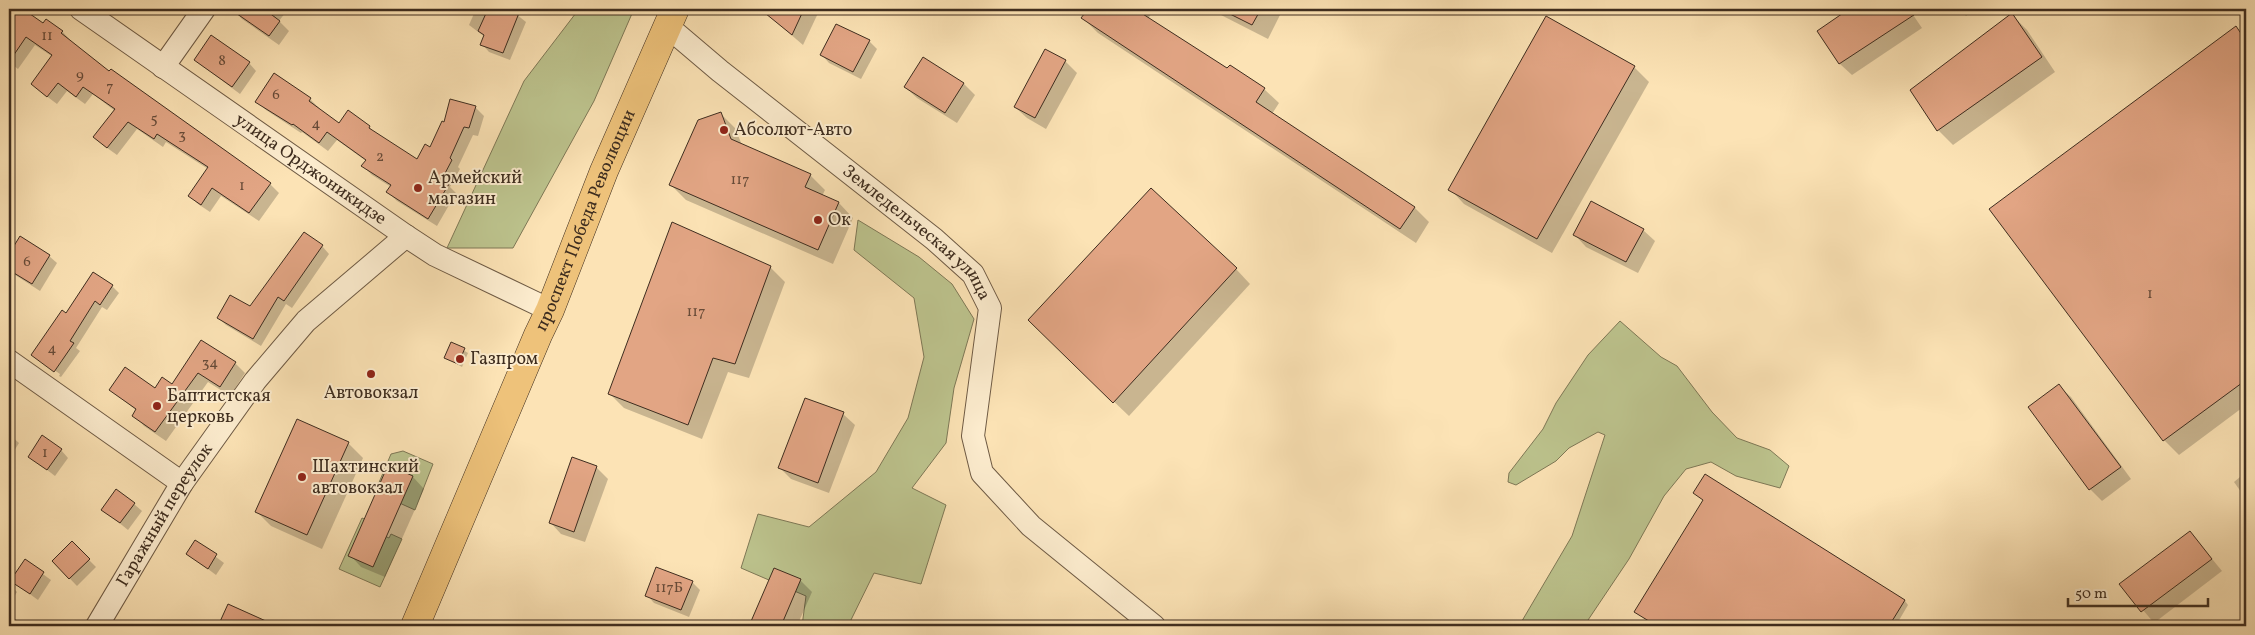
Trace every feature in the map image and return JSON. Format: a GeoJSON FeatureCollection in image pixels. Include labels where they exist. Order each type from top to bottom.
{"type":"FeatureCollection","features":[{"type":"Feature","properties":{"kind":"main road","name":"проспект Победа Революции"},"geometry":{"type":"LineString","coordinates":[[415,626],[550,310],[604,171],[671,17]]}},
{"type":"Feature","properties":{"kind":"street","name":"улица Орджоникидзе"},"geometry":{"type":"LineString","coordinates":[[81,9],[435,255],[550,310]]}},
{"type":"Feature","properties":{"kind":"street"},"geometry":{"type":"LineString","coordinates":[[163,67],[204,9]]}},
{"type":"Feature","properties":{"kind":"street","name":"Земледельческая улица"},"geometry":{"type":"LineString","coordinates":[[671,17],[720,72],[934,238],[973,274],[990,308],[973,436],[982,473],[1031,526],[1154,626]]}},
{"type":"Feature","properties":{"kind":"street","name":"Гаражный переулок"},"geometry":{"type":"LineString","coordinates":[[97,626],[182,483],[255,381],[306,321],[406,236]]}},
{"type":"Feature","properties":{"kind":"street"},"geometry":{"type":"LineString","coordinates":[[9,361],[182,483]]}},
{"type":"Feature","properties":{"kind":"green space"},"geometry":{"type":"Polygon","coordinates":[[[579,9],[634,9],[594,101],[513,248],[447,248],[524,81],[579,9]]]}},
{"type":"Feature","properties":{"kind":"green space"},"geometry":{"type":"Polygon","coordinates":[[[858,220],[919,257],[952,284],[974,319],[954,388],[946,443],[912,488],[946,505],[921,584],[874,573],[848,626],[802,626],[806,596],[741,568],[758,514],[809,527],[876,472],[908,418],[924,357],[914,298],[854,250],[858,220]]]}},
{"type":"Feature","properties":{"kind":"green space"},"geometry":{"type":"Polygon","coordinates":[[[1620,321],[1661,357],[1677,366],[1712,412],[1737,438],[1770,450],[1789,466],[1780,488],[1736,476],[1711,462],[1686,469],[1664,496],[1629,559],[1584,626],[1519,626],[1572,536],[1605,435],[1598,432],[1569,448],[1556,461],[1516,485],[1508,482],[1509,473],[1543,429],[1556,403],[1588,355],[1620,321]]]}},
{"type":"Feature","properties":{"kind":"green space"},"geometry":{"type":"Polygon","coordinates":[[[403,451],[433,464],[415,510],[375,492],[391,454],[403,451]]]}},
{"type":"Feature","properties":{"kind":"green space"},"geometry":{"type":"Polygon","coordinates":[[[362,518],[376,524],[374,531],[389,538],[391,534],[402,539],[380,587],[339,569],[362,518]]]}},
{"type":"Feature","properties":{"kind":"building"},"geometry":{"type":"Polygon","coordinates":[[[9,9],[23,9],[43,23],[46,19],[63,31],[61,33],[109,71],[111,69],[271,183],[249,213],[212,188],[201,205],[188,196],[208,167],[157,134],[154,139],[128,122],[107,148],[93,137],[115,109],[83,87],[76,97],[58,83],[47,97],[31,84],[52,55],[26,37],[9,62],[9,9]]]}},
{"type":"Feature","properties":{"kind":"building"},"geometry":{"type":"Polygon","coordinates":[[[230,9],[264,9],[280,21],[269,36],[230,9]]]}},
{"type":"Feature","properties":{"kind":"building"},"geometry":{"type":"Polygon","coordinates":[[[488,9],[508,9],[519,13],[503,53],[480,45],[484,35],[478,31],[488,9]]]}},
{"type":"Feature","properties":{"kind":"building"},"geometry":{"type":"Polygon","coordinates":[[[760,9],[804,9],[792,35],[760,9]]]}},
{"type":"Feature","properties":{"kind":"building"},"geometry":{"type":"Polygon","coordinates":[[[1088,9],[1135,9],[1227,68],[1230,65],[1265,88],[1256,102],[1415,207],[1400,229],[1081,18],[1088,9]]]}},
{"type":"Feature","properties":{"kind":"building"},"geometry":{"type":"Polygon","coordinates":[[[1220,9],[1261,9],[1252,25],[1220,9]]]}},
{"type":"Feature","properties":{"kind":"building"},"geometry":{"type":"Polygon","coordinates":[[[1849,9],[1923,9],[1839,64],[1817,31],[1849,9]]]}},
{"type":"Feature","properties":{"kind":"building"},"geometry":{"type":"Polygon","coordinates":[[[2012,13],[2042,57],[1937,131],[1910,90],[2012,13]]]}},
{"type":"Feature","properties":{"kind":"building"},"geometry":{"type":"Polygon","coordinates":[[[1546,16],[1635,66],[1537,239],[1448,190],[1546,16]]]}},
{"type":"Feature","properties":{"kind":"building"},"geometry":{"type":"Polygon","coordinates":[[[836,24],[870,40],[853,72],[820,55],[836,24]]]}},
{"type":"Feature","properties":{"kind":"building"},"geometry":{"type":"Polygon","coordinates":[[[2236,26],[2246,41],[2246,380],[2163,441],[1989,209],[2236,26]]]}},
{"type":"Feature","properties":{"kind":"building"},"geometry":{"type":"Polygon","coordinates":[[[211,35],[250,62],[232,87],[194,60],[211,35]]]}},
{"type":"Feature","properties":{"kind":"building"},"geometry":{"type":"Polygon","coordinates":[[[1045,49],[1066,60],[1035,118],[1014,107],[1045,49]]]}},
{"type":"Feature","properties":{"kind":"building"},"geometry":{"type":"Polygon","coordinates":[[[923,57],[964,83],[945,113],[904,87],[923,57]]]}},
{"type":"Feature","properties":{"kind":"building"},"geometry":{"type":"Polygon","coordinates":[[[274,73],[311,98],[309,101],[339,123],[348,110],[370,126],[369,128],[417,159],[425,144],[430,147],[442,121],[444,122],[450,99],[476,106],[469,128],[464,127],[450,158],[452,160],[442,179],[449,184],[428,219],[386,192],[391,185],[361,166],[366,160],[327,132],[319,143],[293,124],[255,102],[274,73]]]}},
{"type":"Feature","properties":{"kind":"building","name":"Абсолют-Авто"},"geometry":{"type":"Polygon","coordinates":[[[721,112],[731,139],[811,174],[805,187],[839,202],[818,250],[669,185],[698,120],[721,112]]]}},
{"type":"Feature","properties":{"kind":"building"},"geometry":{"type":"Polygon","coordinates":[[[1151,188],[1237,268],[1113,403],[1028,320],[1151,188]]]}},
{"type":"Feature","properties":{"kind":"building"},"geometry":{"type":"Polygon","coordinates":[[[1591,201],[1644,229],[1626,262],[1573,235],[1591,201]]]}},
{"type":"Feature","properties":{"kind":"building"},"geometry":{"type":"Polygon","coordinates":[[[672,222],[771,266],[735,364],[713,358],[688,425],[608,394],[672,222]]]}},
{"type":"Feature","properties":{"kind":"building"},"geometry":{"type":"Polygon","coordinates":[[[304,232],[323,245],[284,301],[278,297],[253,339],[217,318],[230,295],[250,306],[304,232]]]}},
{"type":"Feature","properties":{"kind":"building"},"geometry":{"type":"Polygon","coordinates":[[[20,236],[50,255],[32,284],[9,270],[9,254],[20,236]]]}},
{"type":"Feature","properties":{"kind":"building"},"geometry":{"type":"Polygon","coordinates":[[[93,272],[113,285],[100,305],[95,301],[70,341],[74,343],[54,372],[31,355],[62,310],[66,313],[93,272]]]}},
{"type":"Feature","properties":{"kind":"building"},"geometry":{"type":"Polygon","coordinates":[[[201,340],[236,362],[220,387],[198,373],[155,432],[132,416],[136,409],[109,390],[125,367],[155,388],[162,377],[172,384],[201,340]]]}},
{"type":"Feature","properties":{"kind":"building"},"geometry":{"type":"Polygon","coordinates":[[[451,342],[465,348],[458,364],[444,358],[451,342]]]}},
{"type":"Feature","properties":{"kind":"building"},"geometry":{"type":"Polygon","coordinates":[[[2059,384],[2121,467],[2089,490],[2028,407],[2059,384]]]}},
{"type":"Feature","properties":{"kind":"building"},"geometry":{"type":"Polygon","coordinates":[[[805,398],[844,412],[818,483],[778,468],[805,398]]]}},
{"type":"Feature","properties":{"kind":"building","name":"Шахтинский автовокзал"},"geometry":{"type":"Polygon","coordinates":[[[297,419],[349,442],[307,535],[255,512],[297,419]]]}},
{"type":"Feature","properties":{"kind":"building"},"geometry":{"type":"Polygon","coordinates":[[[42,435],[62,449],[47,470],[28,457],[42,435]]]}},
{"type":"Feature","properties":{"kind":"building"},"geometry":{"type":"Polygon","coordinates":[[[572,457],[597,466],[574,532],[549,523],[572,457]]]}},
{"type":"Feature","properties":{"kind":"building"},"geometry":{"type":"Polygon","coordinates":[[[388,465],[413,476],[373,567],[348,556],[388,465]]]}},
{"type":"Feature","properties":{"kind":"building"},"geometry":{"type":"Polygon","coordinates":[[[1705,474],[1905,600],[1889,626],[1657,626],[1634,612],[1703,500],[1693,493],[1705,474]]]}},
{"type":"Feature","properties":{"kind":"building"},"geometry":{"type":"Polygon","coordinates":[[[116,489],[135,503],[120,523],[101,510],[116,489]]]}},
{"type":"Feature","properties":{"kind":"building"},"geometry":{"type":"Polygon","coordinates":[[[2190,531],[2212,559],[2141,612],[2119,584],[2190,531]]]}},
{"type":"Feature","properties":{"kind":"building"},"geometry":{"type":"Polygon","coordinates":[[[195,540],[217,554],[208,569],[186,554],[195,540]]]}},
{"type":"Feature","properties":{"kind":"building"},"geometry":{"type":"Polygon","coordinates":[[[72,541],[90,559],[69,579],[52,561],[72,541]]]}},
{"type":"Feature","properties":{"kind":"building"},"geometry":{"type":"Polygon","coordinates":[[[25,559],[44,572],[30,594],[10,581],[25,559]]]}},
{"type":"Feature","properties":{"kind":"building"},"geometry":{"type":"Polygon","coordinates":[[[656,567],[693,581],[681,610],[645,596],[656,567]]]}},
{"type":"Feature","properties":{"kind":"building"},"geometry":{"type":"Polygon","coordinates":[[[774,568],[801,579],[781,626],[749,626],[774,568]]]}},
{"type":"Feature","properties":{"kind":"building"},"geometry":{"type":"Polygon","coordinates":[[[228,604],[277,626],[218,626],[228,604]]]}},
{"type":"Feature","properties":{"kind":"place","name":"Абсолют-Авто"},"geometry":{"type":"Point","coordinates":[724,130]}},
{"type":"Feature","properties":{"kind":"place","name":"Армейский магазин"},"geometry":{"type":"Point","coordinates":[418,188]}},
{"type":"Feature","properties":{"kind":"place","name":"Ок"},"geometry":{"type":"Point","coordinates":[818,220]}},
{"type":"Feature","properties":{"kind":"place","name":"Газпром"},"geometry":{"type":"Point","coordinates":[460,359]}},
{"type":"Feature","properties":{"kind":"place","name":"Автовокзал"},"geometry":{"type":"Point","coordinates":[371,374]}},
{"type":"Feature","properties":{"kind":"place","name":"Баптистская церковь"},"geometry":{"type":"Point","coordinates":[157,406]}},
{"type":"Feature","properties":{"kind":"place","name":"Шахтинский автовокзал"},"geometry":{"type":"Point","coordinates":[302,477]}}]}
